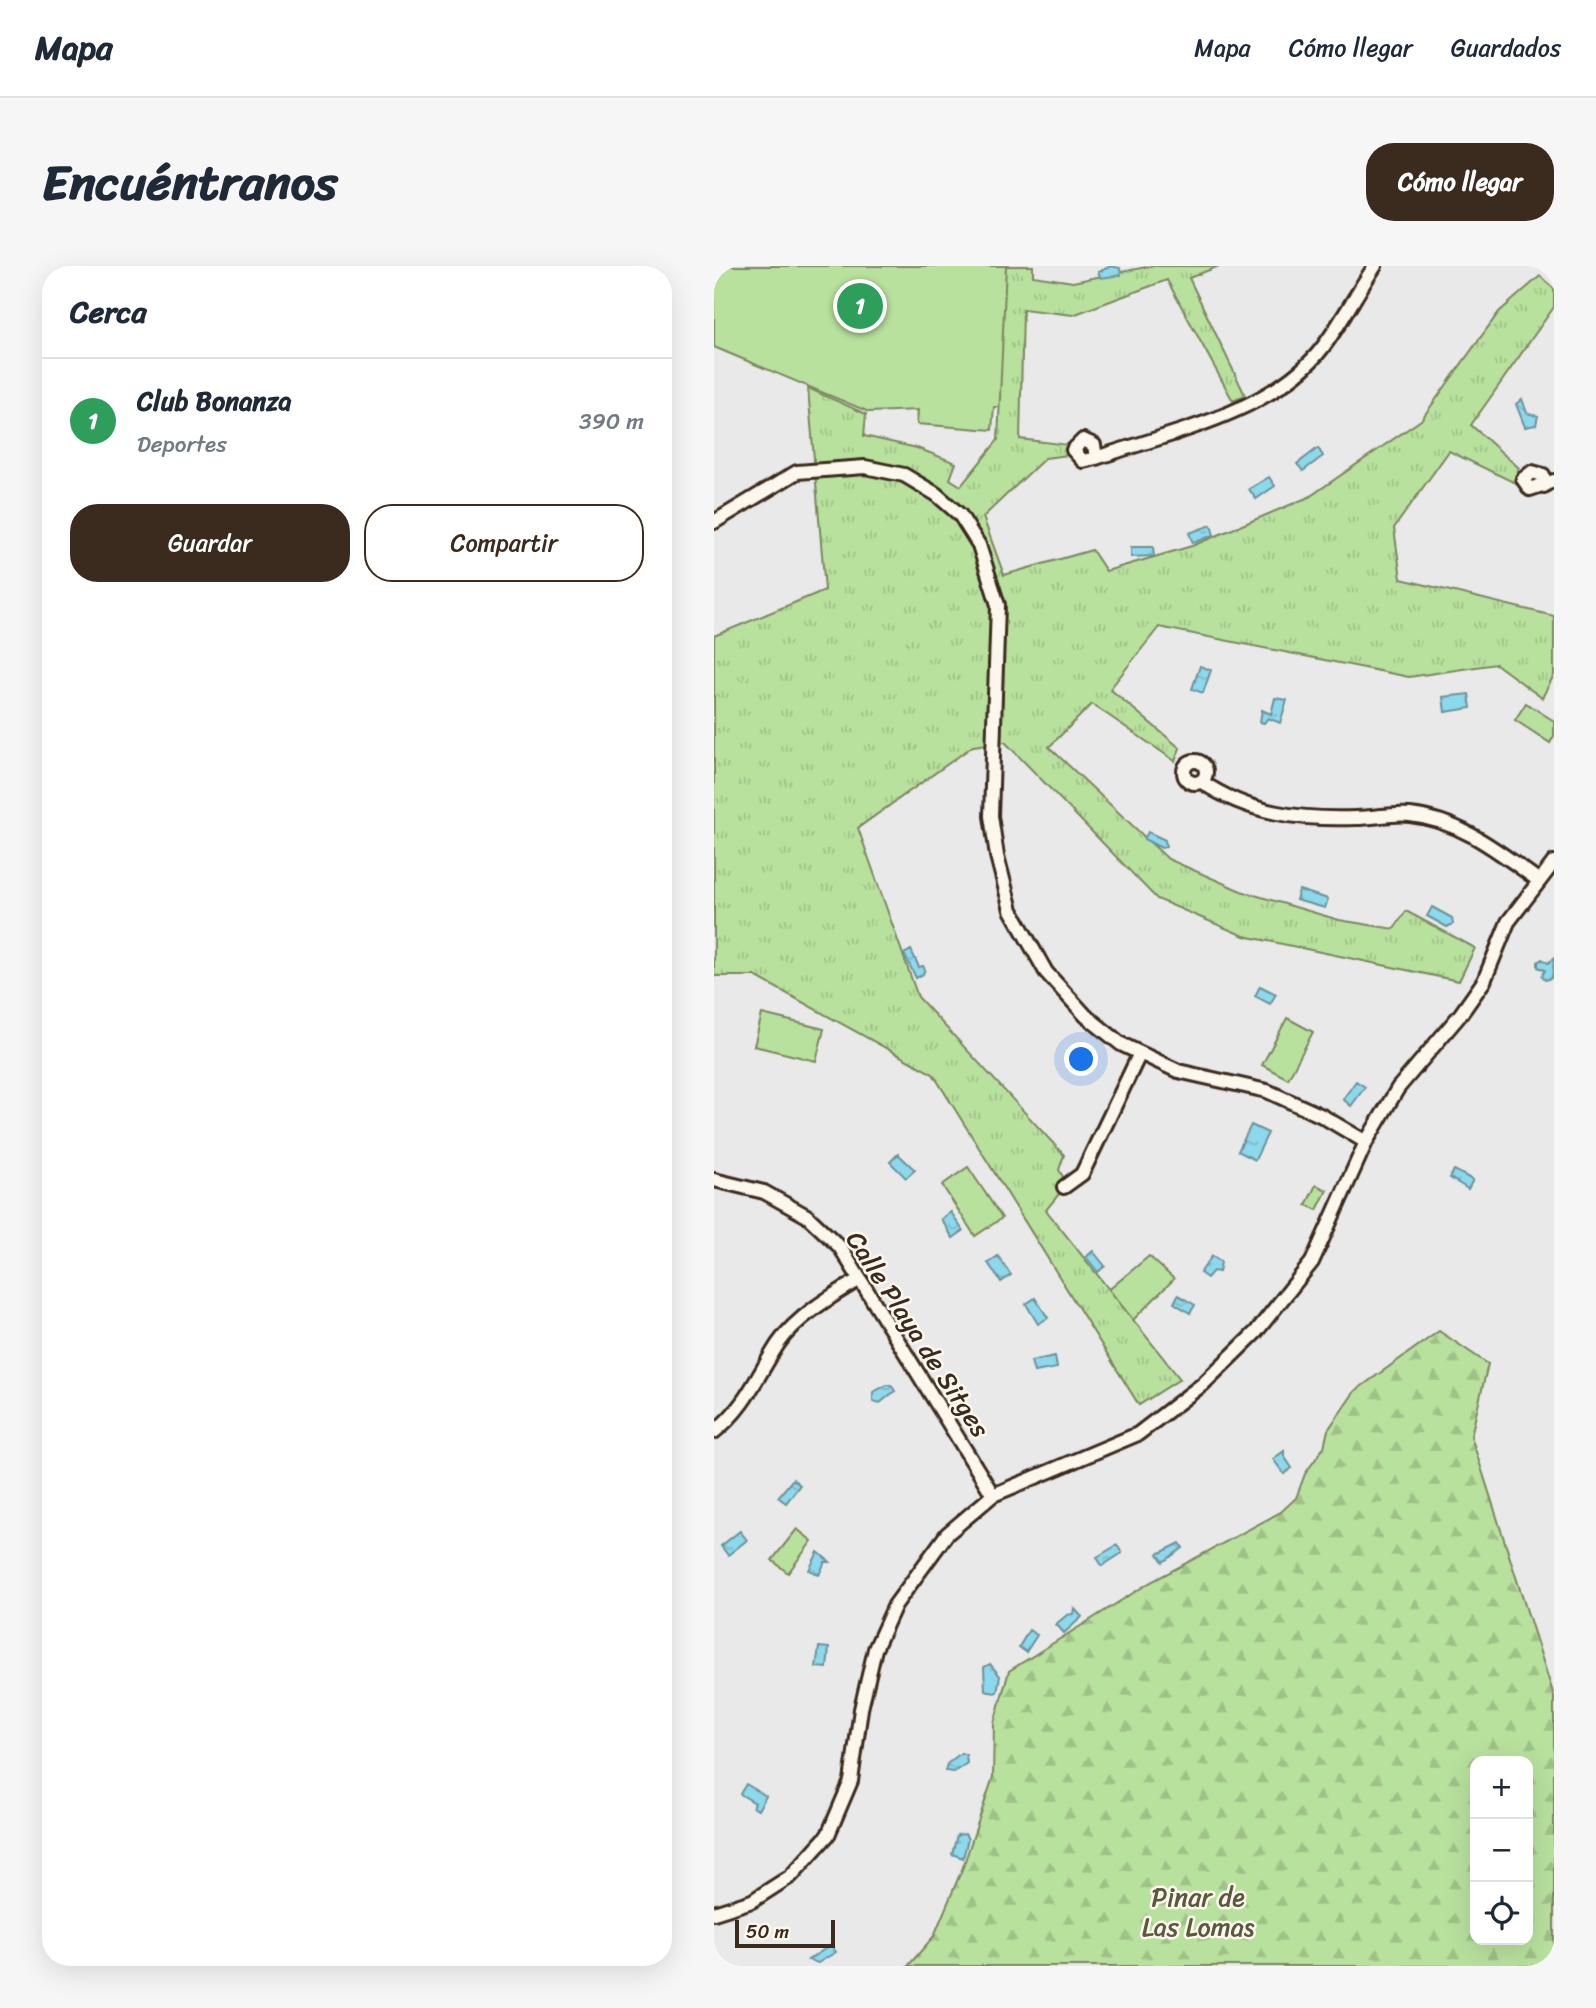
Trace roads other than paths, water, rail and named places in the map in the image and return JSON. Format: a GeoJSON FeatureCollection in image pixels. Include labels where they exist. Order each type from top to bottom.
{"type":"FeatureCollection","features":[{"type":"Feature","properties":{"kind":"street"},"geometry":{"type":"LineString","coordinates":[[1096,458],[1247,406],[1285,384],[1322,348],[1375,266]]}},
{"type":"Feature","properties":{"kind":"street"},"geometry":{"type":"LineString","coordinates":[[714,522],[797,472],[865,467],[904,475],[936,494],[960,516],[979,545],[998,605],[991,816],[1011,911],[1045,972],[1086,1016],[1121,1044],[1178,1071],[1267,1091],[1322,1116],[1366,1142]]}},
{"type":"Feature","properties":{"kind":"street"},"geometry":{"type":"LineString","coordinates":[[1202,782],[1219,794],[1268,813],[1306,819],[1409,815],[1446,824],[1485,841],[1538,880]]}},
{"type":"Feature","properties":{"kind":"street"},"geometry":{"type":"LineString","coordinates":[[714,1913],[752,1901],[791,1876],[828,1835],[851,1781],[861,1709],[875,1650],[895,1605],[947,1534],[993,1495],[1138,1434],[1203,1384],[1256,1332],[1312,1262],[1366,1142],[1398,1088],[1460,1015],[1483,981],[1508,922],[1554,862]]}},
{"type":"Feature","properties":{"kind":"street"},"geometry":{"type":"LineString","coordinates":[[1065,1187],[1082,1174],[1140,1053]]}},
{"type":"Feature","properties":{"kind":"street","name":"Calle Playa de Sitges"},"geometry":{"type":"LineString","coordinates":[[714,1180],[764,1192],[807,1216],[840,1247],[993,1495]]}},
{"type":"Feature","properties":{"kind":"street"},"geometry":{"type":"LineString","coordinates":[[714,1433],[755,1388],[779,1342],[814,1311],[860,1279]]}},
{"type":"Feature","properties":{"kind":"water"},"geometry":{"type":"Polygon","coordinates":[[[1111,266],[1120,268],[1121,275],[1101,278],[1098,272],[1111,266]]]}},
{"type":"Feature","properties":{"kind":"water"},"geometry":{"type":"Polygon","coordinates":[[[1522,399],[1527,413],[1538,416],[1536,425],[1525,427],[1516,404],[1522,399]]]}},
{"type":"Feature","properties":{"kind":"water"},"geometry":{"type":"Polygon","coordinates":[[[1318,448],[1323,456],[1303,471],[1297,464],[1318,448]]]}},
{"type":"Feature","properties":{"kind":"water"},"geometry":{"type":"Polygon","coordinates":[[[1269,477],[1275,486],[1256,499],[1249,489],[1269,477]]]}},
{"type":"Feature","properties":{"kind":"water"},"geometry":{"type":"Polygon","coordinates":[[[1211,525],[1214,535],[1193,543],[1189,533],[1211,525]]]}},
{"type":"Feature","properties":{"kind":"water"},"geometry":{"type":"Polygon","coordinates":[[[1131,547],[1153,547],[1154,556],[1131,557],[1131,547]]]}},
{"type":"Feature","properties":{"kind":"water"},"geometry":{"type":"Polygon","coordinates":[[[1200,666],[1211,670],[1203,693],[1192,689],[1200,666]]]}},
{"type":"Feature","properties":{"kind":"water"},"geometry":{"type":"Polygon","coordinates":[[[1469,694],[1471,708],[1445,712],[1443,697],[1469,694]]]}},
{"type":"Feature","properties":{"kind":"water"},"geometry":{"type":"Polygon","coordinates":[[[1275,698],[1287,700],[1280,723],[1268,718],[1264,723],[1260,722],[1262,710],[1271,714],[1275,698]]]}},
{"type":"Feature","properties":{"kind":"water"},"geometry":{"type":"Polygon","coordinates":[[[1148,832],[1165,840],[1166,847],[1161,848],[1144,839],[1148,832]]]}},
{"type":"Feature","properties":{"kind":"water"},"geometry":{"type":"Polygon","coordinates":[[[1299,890],[1328,899],[1325,908],[1296,900],[1299,890]]]}},
{"type":"Feature","properties":{"kind":"water"},"geometry":{"type":"Polygon","coordinates":[[[1432,907],[1452,918],[1453,924],[1447,927],[1427,916],[1432,907]]]}},
{"type":"Feature","properties":{"kind":"water"},"geometry":{"type":"Polygon","coordinates":[[[911,950],[919,967],[923,966],[925,969],[923,974],[916,978],[904,954],[911,950]]]}},
{"type":"Feature","properties":{"kind":"water"},"geometry":{"type":"Polygon","coordinates":[[[1554,958],[1552,978],[1545,980],[1542,976],[1545,970],[1538,967],[1538,962],[1542,959],[1548,963],[1554,958]]]}},
{"type":"Feature","properties":{"kind":"water"},"geometry":{"type":"Polygon","coordinates":[[[1260,986],[1276,994],[1270,1004],[1255,996],[1260,986]]]}},
{"type":"Feature","properties":{"kind":"water"},"geometry":{"type":"Polygon","coordinates":[[[1356,1081],[1365,1087],[1351,1106],[1343,1099],[1356,1081]]]}},
{"type":"Feature","properties":{"kind":"water"},"geometry":{"type":"Polygon","coordinates":[[[1251,1125],[1268,1133],[1255,1160],[1238,1151],[1251,1125]]]}},
{"type":"Feature","properties":{"kind":"water"},"geometry":{"type":"Polygon","coordinates":[[[898,1154],[915,1170],[906,1178],[890,1162],[898,1154]]]}},
{"type":"Feature","properties":{"kind":"water"},"geometry":{"type":"Polygon","coordinates":[[[1454,1170],[1473,1180],[1468,1189],[1450,1178],[1454,1170]]]}},
{"type":"Feature","properties":{"kind":"water"},"geometry":{"type":"Polygon","coordinates":[[[951,1212],[963,1231],[953,1238],[941,1219],[951,1212]]]}},
{"type":"Feature","properties":{"kind":"water"},"geometry":{"type":"Polygon","coordinates":[[[1093,1251],[1105,1266],[1098,1272],[1086,1257],[1093,1251]]]}},
{"type":"Feature","properties":{"kind":"water"},"geometry":{"type":"Polygon","coordinates":[[[998,1256],[1011,1275],[1001,1282],[988,1263],[998,1256]]]}},
{"type":"Feature","properties":{"kind":"water"},"geometry":{"type":"Polygon","coordinates":[[[1212,1256],[1221,1262],[1219,1272],[1213,1271],[1207,1278],[1200,1273],[1212,1256]]]}},
{"type":"Feature","properties":{"kind":"water"},"geometry":{"type":"Polygon","coordinates":[[[1178,1295],[1195,1305],[1190,1313],[1174,1303],[1178,1295]]]}},
{"type":"Feature","properties":{"kind":"water"},"geometry":{"type":"Polygon","coordinates":[[[1035,1298],[1048,1318],[1038,1324],[1026,1304],[1035,1298]]]}},
{"type":"Feature","properties":{"kind":"water"},"geometry":{"type":"Polygon","coordinates":[[[1055,1356],[1057,1368],[1034,1372],[1031,1361],[1055,1356]]]}},
{"type":"Feature","properties":{"kind":"water"},"geometry":{"type":"Polygon","coordinates":[[[891,1385],[895,1391],[880,1403],[873,1401],[873,1392],[891,1385]]]}},
{"type":"Feature","properties":{"kind":"water"},"geometry":{"type":"Polygon","coordinates":[[[1284,1451],[1284,1456],[1292,1468],[1284,1474],[1273,1459],[1284,1451]]]}},
{"type":"Feature","properties":{"kind":"water"},"geometry":{"type":"Polygon","coordinates":[[[793,1479],[800,1485],[786,1503],[778,1497],[793,1479]]]}},
{"type":"Feature","properties":{"kind":"water"},"geometry":{"type":"Polygon","coordinates":[[[740,1531],[747,1540],[728,1555],[721,1546],[740,1531]]]}},
{"type":"Feature","properties":{"kind":"water"},"geometry":{"type":"Polygon","coordinates":[[[1180,1543],[1183,1548],[1163,1562],[1158,1554],[1180,1543]]]}},
{"type":"Feature","properties":{"kind":"water"},"geometry":{"type":"Polygon","coordinates":[[[1117,1545],[1122,1553],[1102,1566],[1097,1557],[1117,1545]]]}},
{"type":"Feature","properties":{"kind":"water"},"geometry":{"type":"Polygon","coordinates":[[[818,1552],[830,1562],[825,1562],[819,1575],[809,1570],[818,1552]]]}},
{"type":"Feature","properties":{"kind":"water"},"geometry":{"type":"Polygon","coordinates":[[[1074,1608],[1082,1617],[1064,1633],[1056,1624],[1067,1615],[1073,1614],[1074,1608]]]}},
{"type":"Feature","properties":{"kind":"water"},"geometry":{"type":"Polygon","coordinates":[[[1029,1630],[1037,1635],[1026,1652],[1019,1647],[1029,1630]]]}},
{"type":"Feature","properties":{"kind":"water"},"geometry":{"type":"Polygon","coordinates":[[[819,1647],[829,1648],[827,1668],[816,1667],[819,1647]]]}},
{"type":"Feature","properties":{"kind":"water"},"geometry":{"type":"Polygon","coordinates":[[[990,1664],[1000,1676],[997,1692],[994,1693],[985,1690],[984,1667],[990,1664]]]}},
{"type":"Feature","properties":{"kind":"water"},"geometry":{"type":"Polygon","coordinates":[[[961,1753],[966,1755],[967,1763],[954,1772],[945,1771],[947,1764],[961,1753]]]}},
{"type":"Feature","properties":{"kind":"water"},"geometry":{"type":"Polygon","coordinates":[[[746,1784],[766,1796],[758,1810],[753,1807],[755,1803],[740,1794],[746,1784]]]}},
{"type":"Feature","properties":{"kind":"water"},"geometry":{"type":"Polygon","coordinates":[[[965,1834],[968,1839],[963,1858],[952,1854],[957,1835],[965,1834]]]}},
{"type":"Feature","properties":{"kind":"water"},"geometry":{"type":"Polygon","coordinates":[[[831,1945],[836,1952],[818,1963],[808,1960],[831,1945]]]}},
{"type":"Feature","properties":{"kind":"place","name":"Club Bonanza"},"geometry":{"type":"Point","coordinates":[860,306]}},
{"type":"Feature","properties":{"kind":"park label","name":"Pinar de Las Lomas"},"geometry":{"type":"Point","coordinates":[1198,1912]}}]}
